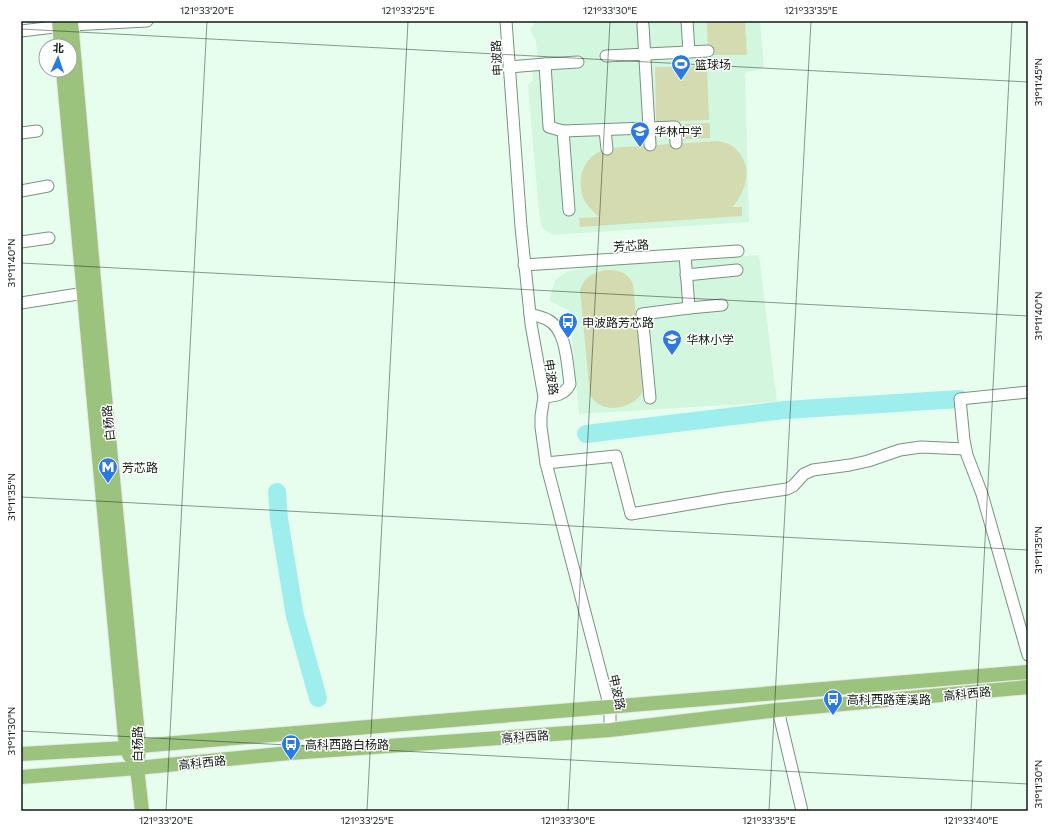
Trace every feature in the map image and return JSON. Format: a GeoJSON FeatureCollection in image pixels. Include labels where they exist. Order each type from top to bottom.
{"type":"FeatureCollection","features":[{"type":"Feature","properties":{"kind":"main road"},"geometry":{"type":"LineString","coordinates":[[62,38],[65,23]]}},
{"type":"Feature","properties":{"kind":"main road","name":"白杨路"},"geometry":{"type":"LineString","coordinates":[[65,23],[89,292],[133,747],[137,768]]}},
{"type":"Feature","properties":{"kind":"main road","name":"白杨路"},"geometry":{"type":"LineString","coordinates":[[64,78],[89,292]]}},
{"type":"Feature","properties":{"kind":"main road","name":"高科西路"},"geometry":{"type":"LineString","coordinates":[[21,754],[133,747],[1028,672]]}},
{"type":"Feature","properties":{"kind":"main road","name":"高科西路"},"geometry":{"type":"LineString","coordinates":[[21,777],[137,768],[290,753],[610,730],[778,710],[1028,687]]}},
{"type":"Feature","properties":{"kind":"main road"},"geometry":{"type":"LineString","coordinates":[[137,768],[142,811]]}},
{"type":"Feature","properties":{"kind":"street"},"geometry":{"type":"LineString","coordinates":[[21,31],[65,23],[147,21]]}},
{"type":"Feature","properties":{"kind":"street","name":"申波路"},"geometry":{"type":"LineString","coordinates":[[506,21],[524,265],[530,314],[544,397],[541,427],[546,463],[610,708],[610,730]]}},
{"type":"Feature","properties":{"kind":"street"},"geometry":{"type":"LineString","coordinates":[[687,21],[689,52]]}},
{"type":"Feature","properties":{"kind":"street"},"geometry":{"type":"LineString","coordinates":[[643,25],[650,145]]}},
{"type":"Feature","properties":{"kind":"street"},"geometry":{"type":"LineString","coordinates":[[606,56],[708,51]]}},
{"type":"Feature","properties":{"kind":"street"},"geometry":{"type":"LineString","coordinates":[[509,67],[578,62]]}},
{"type":"Feature","properties":{"kind":"street"},"geometry":{"type":"LineString","coordinates":[[545,64],[549,127],[563,131],[675,127],[676,143]]}},
{"type":"Feature","properties":{"kind":"street"},"geometry":{"type":"LineString","coordinates":[[605,130],[606,149]]}},
{"type":"Feature","properties":{"kind":"street"},"geometry":{"type":"LineString","coordinates":[[21,133],[37,131]]}},
{"type":"Feature","properties":{"kind":"street"},"geometry":{"type":"LineString","coordinates":[[563,131],[569,210]]}},
{"type":"Feature","properties":{"kind":"street"},"geometry":{"type":"LineString","coordinates":[[21,191],[48,186]]}},
{"type":"Feature","properties":{"kind":"street"},"geometry":{"type":"LineString","coordinates":[[21,242],[49,238]]}},
{"type":"Feature","properties":{"kind":"street","name":"芳芯路"},"geometry":{"type":"LineString","coordinates":[[524,265],[738,251]]}},
{"type":"Feature","properties":{"kind":"street"},"geometry":{"type":"LineString","coordinates":[[685,255],[689,308]]}},
{"type":"Feature","properties":{"kind":"street"},"geometry":{"type":"LineString","coordinates":[[686,275],[738,270]]}},
{"type":"Feature","properties":{"kind":"street"},"geometry":{"type":"LineString","coordinates":[[21,303],[89,292]]}},
{"type":"Feature","properties":{"kind":"street"},"geometry":{"type":"LineString","coordinates":[[650,398],[642,314],[722,305]]}},
{"type":"Feature","properties":{"kind":"street"},"geometry":{"type":"LineString","coordinates":[[530,314],[547,319],[553,323],[558,328],[563,339],[570,384],[568,390],[563,394],[544,397]]}},
{"type":"Feature","properties":{"kind":"street"},"geometry":{"type":"LineString","coordinates":[[1028,392],[960,399],[965,449],[982,494],[1028,655]]}},
{"type":"Feature","properties":{"kind":"street"},"geometry":{"type":"LineString","coordinates":[[546,463],[616,456],[631,514],[787,489],[793,486],[804,474],[813,470],[826,467],[850,465],[910,448],[965,449]]}},
{"type":"Feature","properties":{"kind":"street"},"geometry":{"type":"LineString","coordinates":[[778,710],[802,811]]}},
{"type":"Feature","properties":{"kind":"shaded area","name":"华林中学"},"geometry":{"type":"Polygon","coordinates":[[[536,21],[760,21],[764,68],[745,73],[749,222],[552,235],[542,228],[539,213],[528,84],[533,81],[532,66],[538,64],[536,41],[530,30],[536,21]]]}},
{"type":"Feature","properties":{"kind":"shaded area"},"geometry":{"type":"Polygon","coordinates":[[[707,21],[745,21],[747,55],[708,55],[707,21]]]}},
{"type":"Feature","properties":{"kind":"shaded area","name":"篮球场"},"geometry":{"type":"Polygon","coordinates":[[[707,66],[709,120],[656,122],[655,67],[707,66]]]}},
{"type":"Feature","properties":{"kind":"shaded area"},"geometry":{"type":"Polygon","coordinates":[[[710,123],[710,138],[677,140],[677,124],[710,123]]]}},
{"type":"Feature","properties":{"kind":"shaded area"},"geometry":{"type":"Polygon","coordinates":[[[717,141],[727,143],[732,146],[739,152],[744,160],[746,167],[745,184],[733,207],[742,207],[742,216],[580,227],[579,218],[599,217],[586,203],[581,190],[581,176],[583,169],[591,157],[597,153],[609,148],[717,141]]]}},
{"type":"Feature","properties":{"kind":"shaded area","name":"华林小学"},"geometry":{"type":"Polygon","coordinates":[[[759,255],[777,402],[579,414],[569,310],[549,301],[555,280],[567,272],[585,267],[759,255]]]}},
{"type":"Feature","properties":{"kind":"shaded area"},"geometry":{"type":"Polygon","coordinates":[[[605,270],[622,272],[631,280],[633,284],[643,392],[631,403],[616,408],[601,406],[590,395],[580,290],[584,282],[590,276],[605,270]]]}},
{"type":"Feature","properties":{"kind":"waterway"},"geometry":{"type":"LineString","coordinates":[[586,434],[785,410],[960,399]]}},
{"type":"Feature","properties":{"kind":"waterway"},"geometry":{"type":"LineString","coordinates":[[277,492],[279,519],[295,616],[318,698]]}},
{"type":"Feature","properties":{"kind":"place","name":"篮球场"},"geometry":{"type":"Point","coordinates":[681,81]}},
{"type":"Feature","properties":{"kind":"place","name":"华林中学"},"geometry":{"type":"Point","coordinates":[640,148]}},
{"type":"Feature","properties":{"kind":"place","name":"申波路芳芯路"},"geometry":{"type":"Point","coordinates":[568,339]}},
{"type":"Feature","properties":{"kind":"place","name":"华林小学"},"geometry":{"type":"Point","coordinates":[672,356]}},
{"type":"Feature","properties":{"kind":"place","name":"芳芯路"},"geometry":{"type":"Point","coordinates":[108,484]}},
{"type":"Feature","properties":{"kind":"place","name":"高科西路莲溪路"},"geometry":{"type":"Point","coordinates":[833,716]}},
{"type":"Feature","properties":{"kind":"place","name":"高科西路白杨路"},"geometry":{"type":"Point","coordinates":[291,761]}}]}
